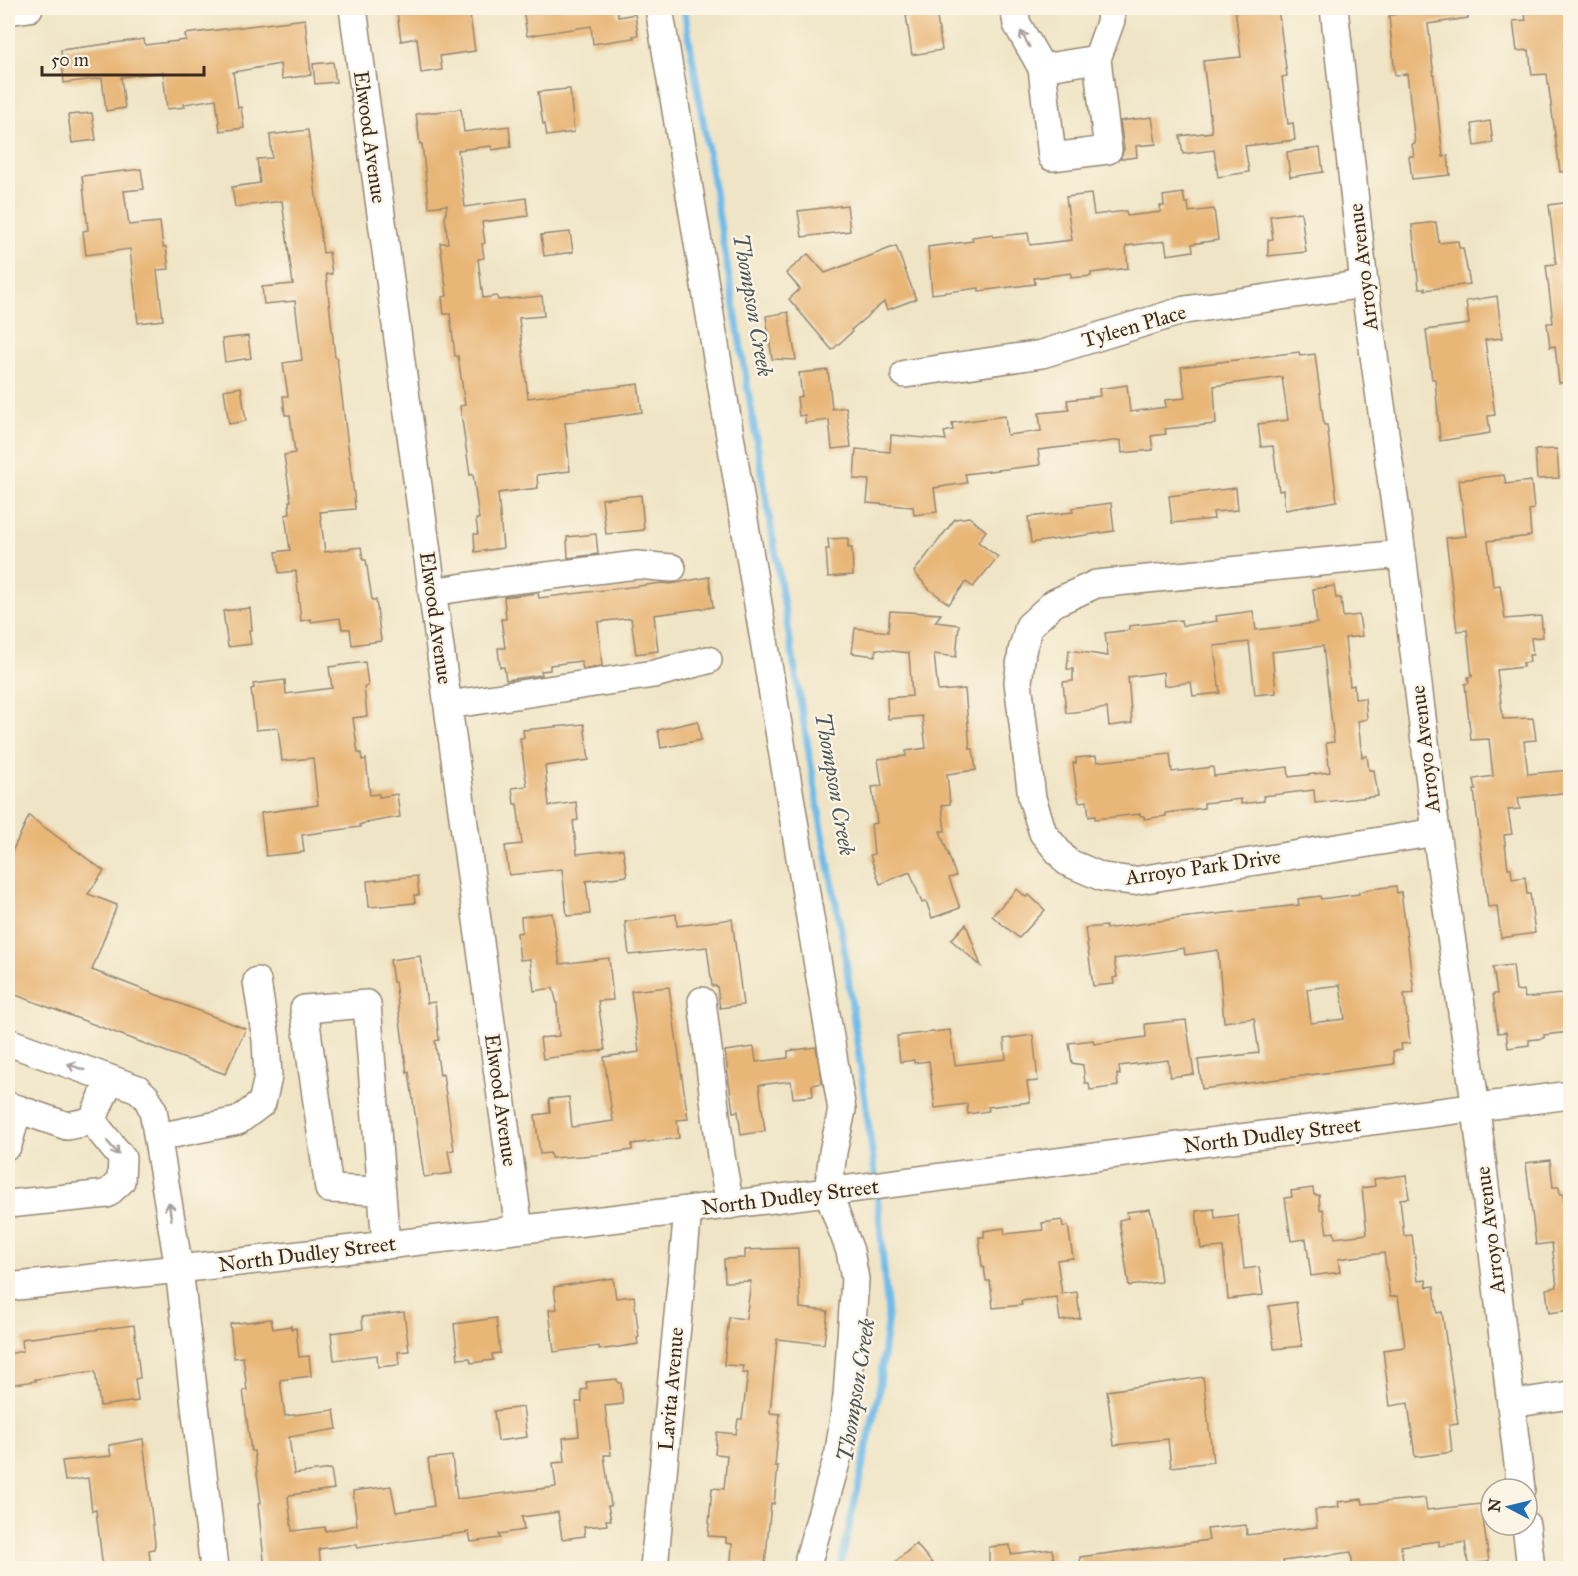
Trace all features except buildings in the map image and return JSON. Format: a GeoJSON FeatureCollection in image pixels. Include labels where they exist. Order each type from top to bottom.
{"type":"FeatureCollection","features":[{"type":"Feature","properties":{"kind":"street"},"geometry":{"type":"LineString","coordinates":[[8,11],[30,8]]}},
{"type":"Feature","properties":{"kind":"street","name":"Elwood Avenue"},"geometry":{"type":"LineString","coordinates":[[353,8],[519,1229]]}},
{"type":"Feature","properties":{"kind":"street"},"geometry":{"type":"LineString","coordinates":[[659,8],[842,1110],[833,1152],[855,1279],[847,1396],[839,1452],[809,1558],[808,1569]]}},
{"type":"Feature","properties":{"kind":"street"},"geometry":{"type":"LineString","coordinates":[[1014,8],[1017,24],[1042,68],[1052,156],[1108,150],[1097,59],[1111,20],[1109,8]]}},
{"type":"Feature","properties":{"kind":"street","name":"Arroyo Avenue"},"geometry":{"type":"LineString","coordinates":[[1334,8],[1364,284],[1402,554],[1436,832],[1476,1108],[1520,1477]]}},
{"type":"Feature","properties":{"kind":"street"},"geometry":{"type":"LineString","coordinates":[[1042,68],[1097,59]]}},
{"type":"Feature","properties":{"kind":"street","name":"Tyleen Place"},"geometry":{"type":"LineString","coordinates":[[905,375],[1042,354],[1185,310],[1364,284]]}},
{"type":"Feature","properties":{"kind":"street","name":"Arroyo Park Drive"},"geometry":{"type":"LineString","coordinates":[[1402,554],[1096,584],[1054,603],[1029,626],[1022,651],[1018,682],[1032,798],[1043,833],[1067,862],[1102,877],[1132,881],[1436,832]]}},
{"type":"Feature","properties":{"kind":"street"},"geometry":{"type":"LineString","coordinates":[[432,592],[516,579],[637,565],[672,568]]}},
{"type":"Feature","properties":{"kind":"street"},"geometry":{"type":"LineString","coordinates":[[448,705],[654,674],[708,660]]}},
{"type":"Feature","properties":{"kind":"street"},"geometry":{"type":"LineString","coordinates":[[158,1137],[238,1120],[262,1103],[268,1077],[266,1040],[257,981]]}},
{"type":"Feature","properties":{"kind":"street"},"geometry":{"type":"LineString","coordinates":[[702,1001],[721,1156],[730,1205]]}},
{"type":"Feature","properties":{"kind":"street"},"geometry":{"type":"LineString","coordinates":[[382,1191],[329,1189],[304,1009],[367,1004],[382,1191],[386,1245]]}},
{"type":"Feature","properties":{"kind":"street"},"geometry":{"type":"LineString","coordinates":[[8,1042],[138,1089],[147,1098],[153,1110],[179,1269],[214,1569]]}},
{"type":"Feature","properties":{"kind":"street"},"geometry":{"type":"LineString","coordinates":[[92,1121],[110,1079]]}},
{"type":"Feature","properties":{"kind":"street","name":"North Dudley Street"},"geometry":{"type":"LineString","coordinates":[[8,1287],[730,1205],[1570,1095]]}},
{"type":"Feature","properties":{"kind":"street"},"geometry":{"type":"LineString","coordinates":[[8,1145],[13,1108],[67,1126],[92,1121]]}},
{"type":"Feature","properties":{"kind":"street"},"geometry":{"type":"LineString","coordinates":[[8,1204],[106,1194],[121,1181],[122,1158],[92,1121]]}},
{"type":"Feature","properties":{"kind":"street","name":"Lavita Avenue"},"geometry":{"type":"LineString","coordinates":[[650,1568],[688,1210]]}},
{"type":"Feature","properties":{"kind":"street"},"geometry":{"type":"LineString","coordinates":[[1511,1404],[1570,1395]]}},
{"type":"Feature","properties":{"kind":"street"},"geometry":{"type":"LineString","coordinates":[[1527,1537],[1531,1569]]}},
{"type":"Feature","properties":{"kind":"waterway","name":"Thompson Creek"},"geometry":{"type":"LineString","coordinates":[[684,8],[818,807],[843,940],[876,1180]]}},
{"type":"Feature","properties":{"kind":"waterway","name":"Thompson Creek"},"geometry":{"type":"LineString","coordinates":[[840,1568],[879,1392],[888,1315],[877,1191]]}}]}
